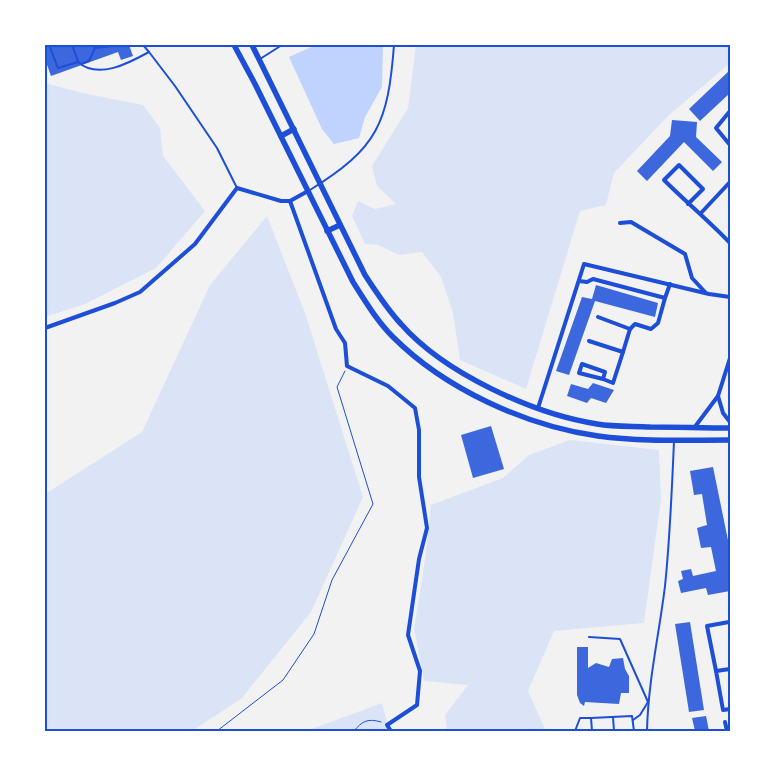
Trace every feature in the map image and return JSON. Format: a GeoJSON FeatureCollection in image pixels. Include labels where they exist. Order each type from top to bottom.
{"type":"FeatureCollection","features":[{"type":"Feature","properties":{"kind":"main road"},"geometry":{"type":"LineString","coordinates":[[234,45],[353,282],[373,313],[393,337],[426,365],[498,408],[556,429],[600,436],[674,441],[730,440]]}},
{"type":"Feature","properties":{"kind":"main road"},"geometry":{"type":"LineString","coordinates":[[252,45],[364,276],[402,326],[440,359],[473,379],[508,396],[558,415],[598,424],[730,428]]}},
{"type":"Feature","properties":{"kind":"main road"},"geometry":{"type":"LineString","coordinates":[[281,136],[294,129]]}},
{"type":"Feature","properties":{"kind":"main road"},"geometry":{"type":"LineString","coordinates":[[327,231],[340,225]]}},
{"type":"Feature","properties":{"kind":"street"},"geometry":{"type":"LineString","coordinates":[[730,111],[716,128],[730,145]]}},
{"type":"Feature","properties":{"kind":"street"},"geometry":{"type":"LineString","coordinates":[[726,115],[730,119]]}},
{"type":"Feature","properties":{"kind":"street"},"geometry":{"type":"LineString","coordinates":[[688,204],[703,188],[679,165],[664,180],[688,204],[701,213],[730,243]]}},
{"type":"Feature","properties":{"kind":"street"},"geometry":{"type":"LineString","coordinates":[[701,213],[730,182]]}},
{"type":"Feature","properties":{"kind":"street"},"geometry":{"type":"LineString","coordinates":[[45,328],[140,292],[195,244],[237,188],[281,201],[290,200],[308,191]]}},
{"type":"Feature","properties":{"kind":"street"},"geometry":{"type":"LineString","coordinates":[[290,200],[336,330],[345,343],[347,366],[388,386],[415,408],[419,430],[419,477],[427,528],[419,558],[408,635],[420,671],[417,705],[387,725],[391,731]]}},
{"type":"Feature","properties":{"kind":"street"},"geometry":{"type":"LineString","coordinates":[[620,223],[632,222],[685,254],[692,278],[706,293]]}},
{"type":"Feature","properties":{"kind":"street"},"geometry":{"type":"LineString","coordinates":[[538,408],[584,264],[730,297]]}},
{"type":"Feature","properties":{"kind":"street"},"geometry":{"type":"LineString","coordinates":[[579,281],[587,282],[593,279],[666,298]]}},
{"type":"Feature","properties":{"kind":"street"},"geometry":{"type":"LineString","coordinates":[[603,379],[605,372],[582,364],[579,373],[613,383],[630,329],[635,324],[651,329],[658,323],[670,284]]}},
{"type":"Feature","properties":{"kind":"street"},"geometry":{"type":"LineString","coordinates":[[598,318],[630,329]]}},
{"type":"Feature","properties":{"kind":"street"},"geometry":{"type":"LineString","coordinates":[[589,341],[623,352]]}},
{"type":"Feature","properties":{"kind":"street"},"geometry":{"type":"LineString","coordinates":[[694,428],[718,396],[730,358]]}},
{"type":"Feature","properties":{"kind":"street"},"geometry":{"type":"LineString","coordinates":[[718,396],[723,413],[730,422]]}},
{"type":"Feature","properties":{"kind":"street"},"geometry":{"type":"LineString","coordinates":[[730,623],[707,626],[723,710],[730,709]]}},
{"type":"Feature","properties":{"kind":"street"},"geometry":{"type":"LineString","coordinates":[[716,672],[730,669]]}},
{"type":"Feature","properties":{"kind":"street"},"geometry":{"type":"LineString","coordinates":[[725,722],[726,731]]}},
{"type":"Feature","properties":{"kind":"lane"},"geometry":{"type":"LineString","coordinates":[[49,45],[58,68],[78,62]]}},
{"type":"Feature","properties":{"kind":"lane"},"geometry":{"type":"LineString","coordinates":[[72,45],[78,62],[104,70],[118,66],[148,52]]}},
{"type":"Feature","properties":{"kind":"lane"},"geometry":{"type":"LineString","coordinates":[[143,45],[175,86],[217,148],[237,188]]}},
{"type":"Feature","properties":{"kind":"lane"},"geometry":{"type":"LineString","coordinates":[[260,59],[282,45]]}},
{"type":"Feature","properties":{"kind":"lane"},"geometry":{"type":"LineString","coordinates":[[308,191],[356,157],[377,130],[386,109],[394,45]]}},
{"type":"Feature","properties":{"kind":"lane"},"geometry":{"type":"LineString","coordinates":[[83,65],[89,61],[95,47],[114,46]]}},
{"type":"Feature","properties":{"kind":"lane"},"geometry":{"type":"LineString","coordinates":[[647,731],[648,702],[665,586],[674,441]]}},
{"type":"Feature","properties":{"kind":"lane"},"geometry":{"type":"LineString","coordinates":[[589,637],[620,639],[648,702]]}},
{"type":"Feature","properties":{"kind":"lane"},"geometry":{"type":"LineString","coordinates":[[633,720],[640,715],[648,702]]}},
{"type":"Feature","properties":{"kind":"lane"},"geometry":{"type":"LineString","coordinates":[[575,731],[580,718],[632,716],[634,731]]}},
{"type":"Feature","properties":{"kind":"lane"},"geometry":{"type":"LineString","coordinates":[[613,717],[614,731]]}},
{"type":"Feature","properties":{"kind":"lane"},"geometry":{"type":"LineString","coordinates":[[591,718],[592,731]]}},
{"type":"Feature","properties":{"kind":"path"},"geometry":{"type":"LineString","coordinates":[[216,731],[283,680],[314,634],[332,580],[373,504],[337,387],[347,366]]}},
{"type":"Feature","properties":{"kind":"path"},"geometry":{"type":"LineString","coordinates":[[354,731],[365,720],[375,720],[387,725]]}},
{"type":"Feature","properties":{"kind":"shaded area"},"geometry":{"type":"Polygon","coordinates":[[[416,45],[730,45],[730,63],[668,116],[614,173],[606,205],[580,211],[526,389],[460,360],[453,313],[441,277],[422,252],[399,255],[378,245],[365,244],[352,216],[358,201],[375,209],[396,204],[377,186],[372,166],[408,108],[416,45]]]}},
{"type":"Feature","properties":{"kind":"shaded area"},"geometry":{"type":"Polygon","coordinates":[[[45,83],[82,93],[143,105],[160,128],[163,156],[205,211],[156,268],[85,304],[45,317],[45,83]]]}},
{"type":"Feature","properties":{"kind":"shaded area"},"geometry":{"type":"Polygon","coordinates":[[[267,216],[305,313],[363,497],[311,612],[242,698],[192,731],[45,731],[45,494],[142,432],[210,285],[267,216]]]}},
{"type":"Feature","properties":{"kind":"shaded area"},"geometry":{"type":"Polygon","coordinates":[[[570,440],[659,450],[661,499],[644,623],[554,631],[528,691],[546,731],[447,731],[445,715],[468,685],[424,681],[414,629],[426,553],[431,505],[503,478],[529,455],[570,440]]]}},
{"type":"Feature","properties":{"kind":"shaded area"},"geometry":{"type":"Polygon","coordinates":[[[382,703],[389,731],[307,731],[309,730],[382,703]]]}},
{"type":"Feature","properties":{"kind":"water"},"geometry":{"type":"Polygon","coordinates":[[[316,45],[383,45],[382,87],[365,117],[359,138],[334,144],[322,129],[289,57],[316,45]]]}},
{"type":"Feature","properties":{"kind":"building"},"geometry":{"type":"Polygon","coordinates":[[[45,45],[129,45],[133,56],[121,60],[118,52],[51,76],[45,59],[45,45]]]}},
{"type":"Feature","properties":{"kind":"building"},"geometry":{"type":"Polygon","coordinates":[[[730,70],[730,93],[700,121],[689,109],[730,70]]]}},
{"type":"Feature","properties":{"kind":"building"},"geometry":{"type":"Polygon","coordinates":[[[672,120],[697,122],[696,137],[722,162],[713,171],[684,142],[647,181],[637,171],[670,136],[672,120]]]}},
{"type":"Feature","properties":{"kind":"building"},"geometry":{"type":"Polygon","coordinates":[[[596,285],[658,303],[655,317],[595,301],[569,375],[556,371],[582,297],[592,299],[596,285]]]}},
{"type":"Feature","properties":{"kind":"building"},"geometry":{"type":"Polygon","coordinates":[[[593,383],[614,390],[606,403],[591,398],[587,403],[567,396],[571,384],[588,389],[593,383]]]}},
{"type":"Feature","properties":{"kind":"building"},"geometry":{"type":"Polygon","coordinates":[[[491,426],[504,469],[473,478],[461,435],[491,426]]]}},
{"type":"Feature","properties":{"kind":"building"},"geometry":{"type":"Polygon","coordinates":[[[713,467],[730,550],[730,591],[708,595],[706,588],[681,593],[678,581],[683,579],[681,571],[691,569],[693,576],[716,571],[711,547],[701,548],[697,528],[707,525],[702,494],[694,495],[690,471],[713,467]]]}},
{"type":"Feature","properties":{"kind":"building"},"geometry":{"type":"Polygon","coordinates":[[[690,622],[704,710],[689,712],[675,624],[690,622]]]}},
{"type":"Feature","properties":{"kind":"building"},"geometry":{"type":"Polygon","coordinates":[[[577,647],[588,647],[588,668],[596,663],[609,667],[612,659],[623,658],[625,669],[629,676],[629,693],[621,693],[619,704],[585,702],[584,706],[580,703],[577,695],[577,647]]]}},
{"type":"Feature","properties":{"kind":"building"},"geometry":{"type":"Polygon","coordinates":[[[706,716],[709,731],[695,731],[692,718],[706,716]]]}}]}
